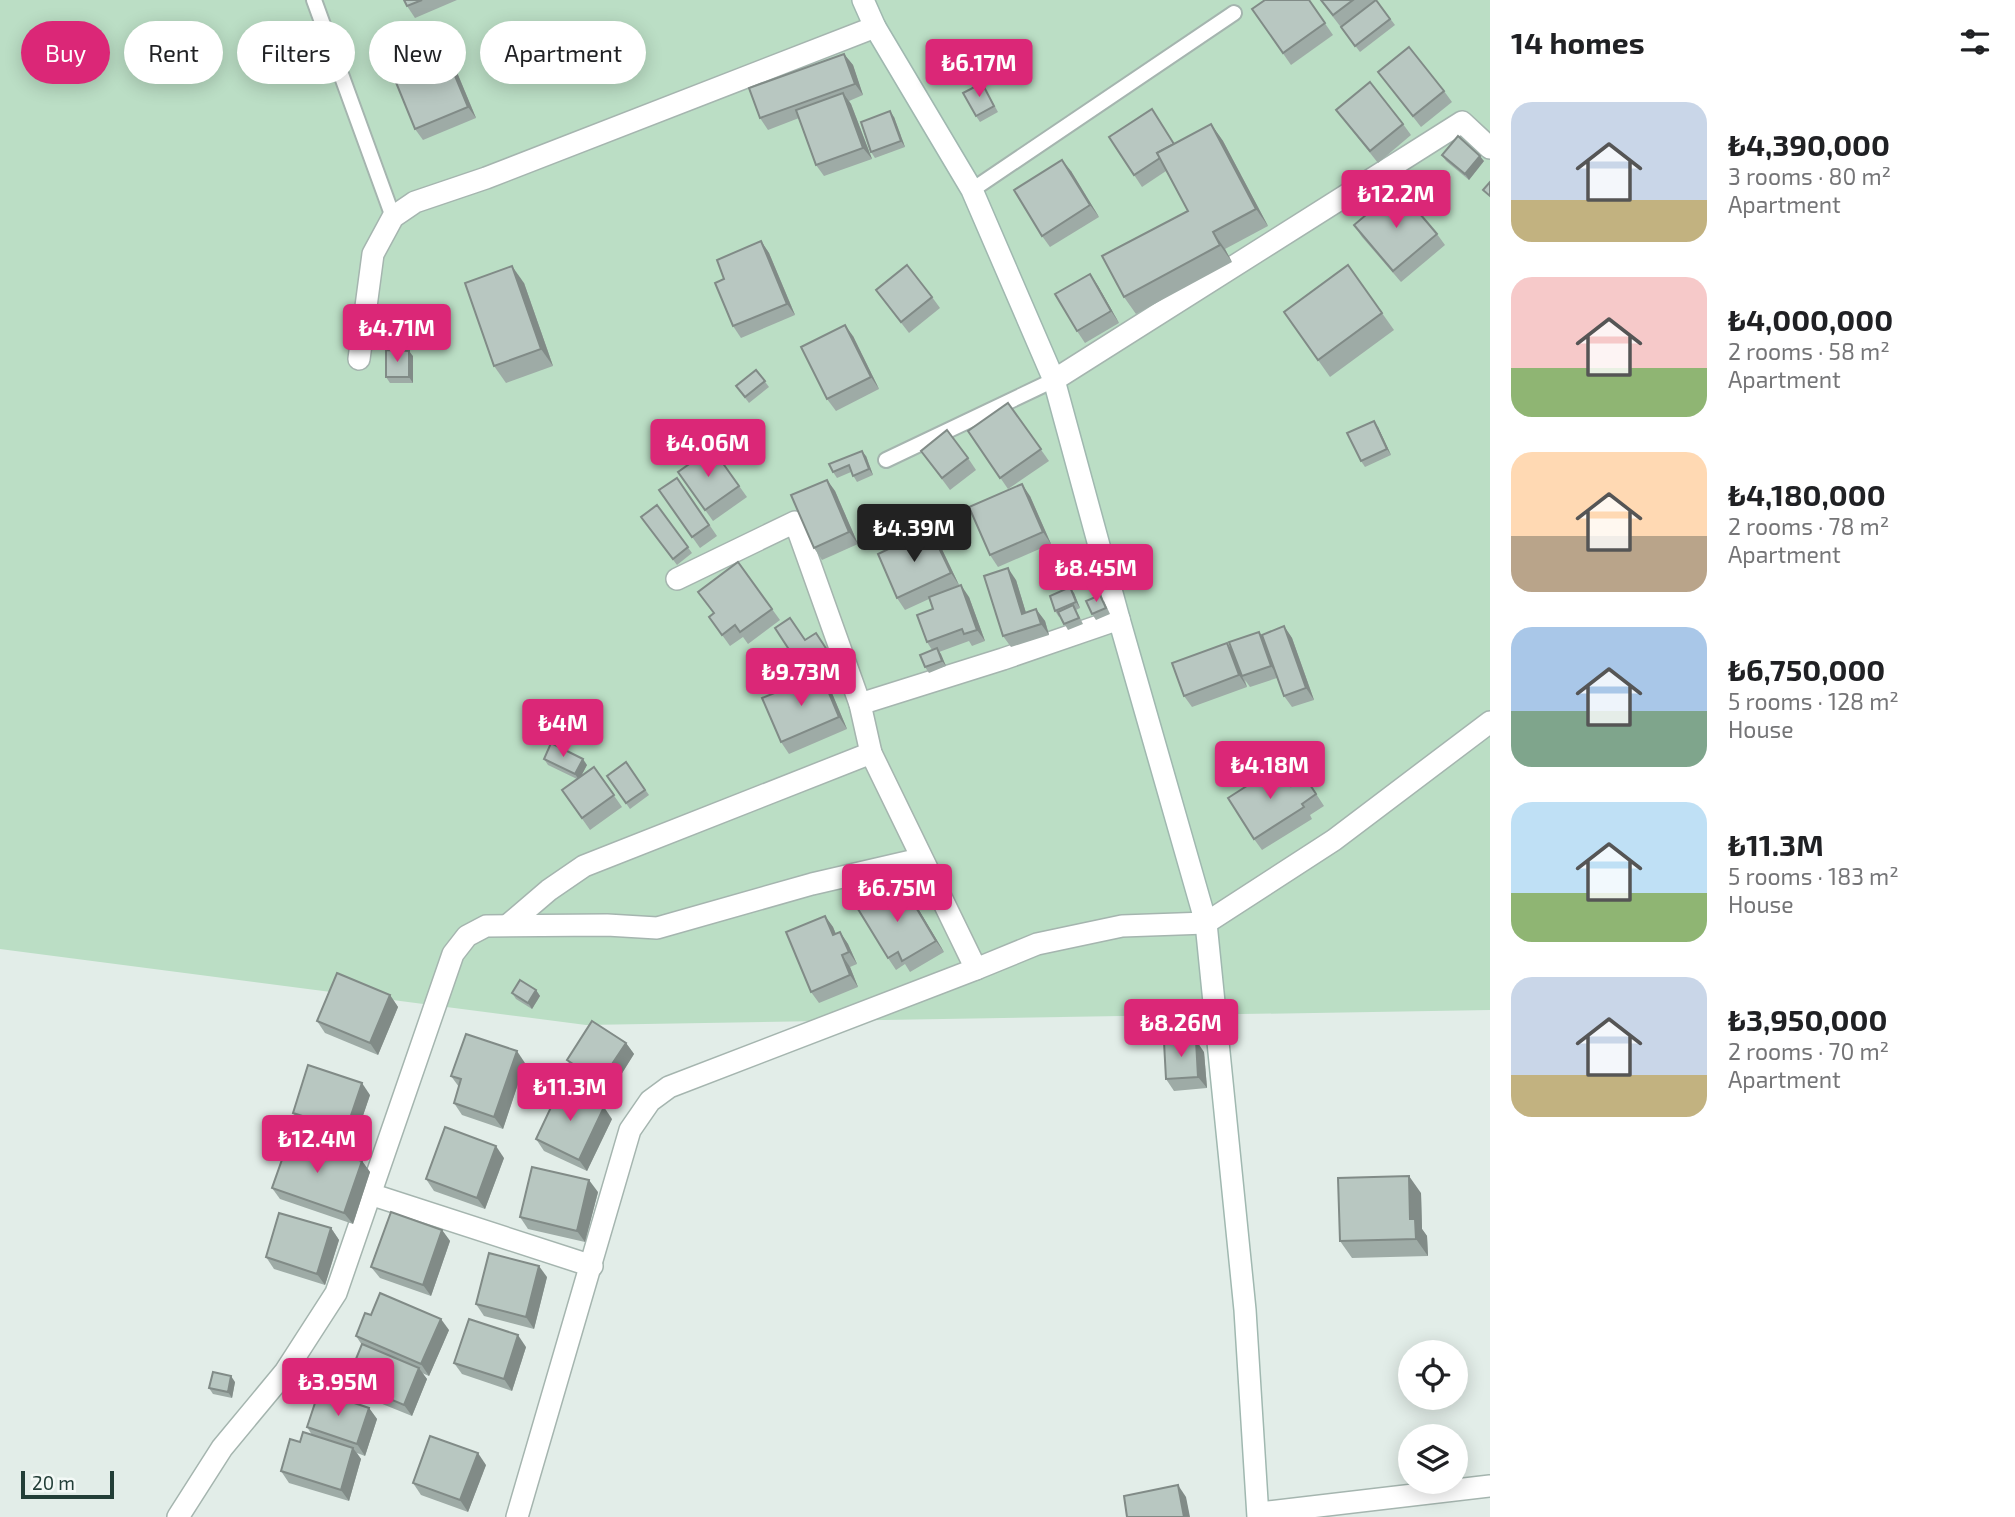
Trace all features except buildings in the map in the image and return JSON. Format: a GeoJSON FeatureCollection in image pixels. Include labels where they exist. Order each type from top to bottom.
{"type":"FeatureCollection","features":[{"type":"Feature","properties":{"kind":"street"},"geometry":{"type":"LineString","coordinates":[[863,0],[875,27],[972,190],[1054,380],[1206,923],[1245,1310],[1259,1515],[1490,1486]]}},
{"type":"Feature","properties":{"kind":"street"},"geometry":{"type":"LineString","coordinates":[[359,359],[373,254],[393,217],[415,202],[486,178],[875,27]]}},
{"type":"Feature","properties":{"kind":"street"},"geometry":{"type":"LineString","coordinates":[[1054,380],[1462,122],[1490,148]]}},
{"type":"Feature","properties":{"kind":"street"},"geometry":{"type":"LineString","coordinates":[[677,579],[794,522],[860,704],[871,753],[920,859],[976,969]]}},
{"type":"Feature","properties":{"kind":"street"},"geometry":{"type":"LineString","coordinates":[[860,704],[1119,619]]}},
{"type":"Feature","properties":{"kind":"street"},"geometry":{"type":"LineString","coordinates":[[517,1517],[630,1130],[650,1101],[669,1087],[1037,944],[1122,926],[1206,923],[1334,840],[1490,722]]}},
{"type":"Feature","properties":{"kind":"street"},"geometry":{"type":"LineString","coordinates":[[508,925],[549,890],[584,866],[871,753]]}},
{"type":"Feature","properties":{"kind":"street"},"geometry":{"type":"LineString","coordinates":[[178,1517],[222,1448],[285,1372],[336,1293],[453,954],[467,936],[486,926],[508,925],[657,928],[812,884],[920,859]]}},
{"type":"Feature","properties":{"kind":"street"},"geometry":{"type":"LineString","coordinates":[[370,1194],[592,1266]]}},
{"type":"Feature","properties":{"kind":"lane"},"geometry":{"type":"LineString","coordinates":[[314,0],[393,217]]}},
{"type":"Feature","properties":{"kind":"lane"},"geometry":{"type":"LineString","coordinates":[[972,190],[1234,13]]}},
{"type":"Feature","properties":{"kind":"lane"},"geometry":{"type":"LineString","coordinates":[[887,460],[1054,380]]}},
{"type":"Feature","properties":{"kind":"green space"},"geometry":{"type":"Polygon","coordinates":[[[0,0],[1490,0],[1490,1010],[586,1025],[0,949],[0,0]]]}}]}
